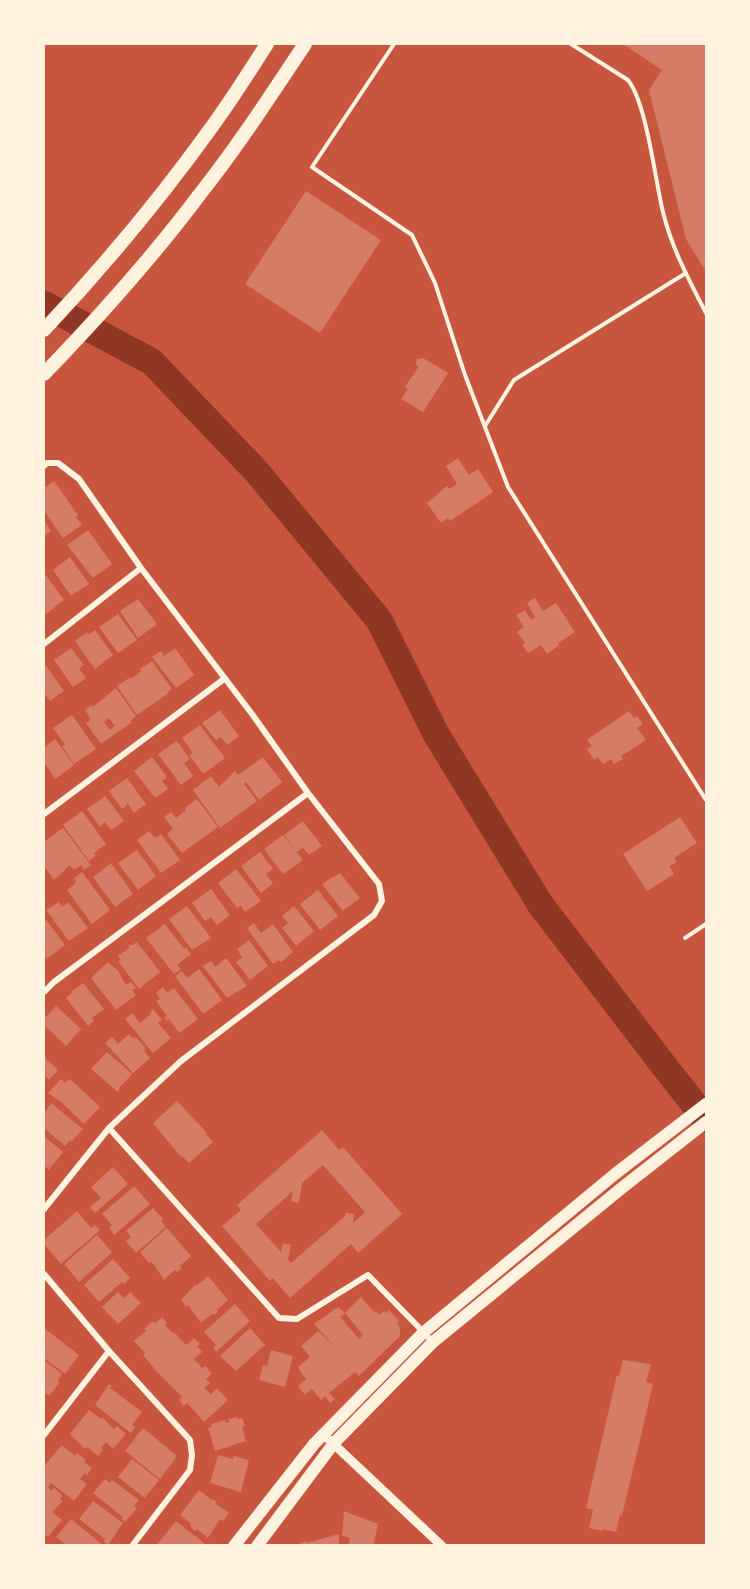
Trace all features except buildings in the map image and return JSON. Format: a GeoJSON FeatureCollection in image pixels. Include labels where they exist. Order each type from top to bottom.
{"type":"FeatureCollection","features":[{"type":"Feature","properties":{"kind":"highway"},"geometry":{"type":"LineString","coordinates":[[44,330],[104,264],[157,199],[212,127],[267,44]]}},
{"type":"Feature","properties":{"kind":"highway"},"geometry":{"type":"LineString","coordinates":[[44,374],[130,281],[200,195],[244,135],[305,44]]}},
{"type":"Feature","properties":{"kind":"main road"},"geometry":{"type":"LineString","coordinates":[[234,1545],[323,1434],[424,1332],[615,1174],[706,1104]]}},
{"type":"Feature","properties":{"kind":"main road"},"geometry":{"type":"LineString","coordinates":[[257,1545],[334,1443],[433,1342],[706,1122]]}},
{"type":"Feature","properties":{"kind":"street"},"geometry":{"type":"LineString","coordinates":[[44,466],[47,463],[58,463],[80,479],[141,568],[252,714],[308,793],[379,884],[382,901],[375,915],[181,1061],[109,1128],[44,1209]]}},
{"type":"Feature","properties":{"kind":"street"},"geometry":{"type":"LineString","coordinates":[[44,644],[141,568]]}},
{"type":"Feature","properties":{"kind":"street"},"geometry":{"type":"LineString","coordinates":[[44,814],[224,679]]}},
{"type":"Feature","properties":{"kind":"street"},"geometry":{"type":"LineString","coordinates":[[44,992],[54,982],[308,793]]}},
{"type":"Feature","properties":{"kind":"street"},"geometry":{"type":"LineString","coordinates":[[109,1128],[279,1318],[297,1319],[368,1275],[433,1342]]}},
{"type":"Feature","properties":{"kind":"street"},"geometry":{"type":"LineString","coordinates":[[44,1274],[109,1351],[190,1440],[192,1455],[190,1470],[132,1545]]}},
{"type":"Feature","properties":{"kind":"street"},"geometry":{"type":"LineString","coordinates":[[44,1435],[109,1351]]}},
{"type":"Feature","properties":{"kind":"street"},"geometry":{"type":"LineString","coordinates":[[323,1434],[442,1545]]}},
{"type":"Feature","properties":{"kind":"lane"},"geometry":{"type":"LineString","coordinates":[[394,44],[312,167],[412,235],[435,283],[465,375],[514,499],[706,800]]}},
{"type":"Feature","properties":{"kind":"lane"},"geometry":{"type":"LineString","coordinates":[[571,44],[628,80],[633,87],[642,112],[673,246],[706,313]]}},
{"type":"Feature","properties":{"kind":"lane"},"geometry":{"type":"LineString","coordinates":[[485,426],[514,380],[686,273]]}},
{"type":"Feature","properties":{"kind":"lane"},"geometry":{"type":"LineString","coordinates":[[685,938],[706,924]]}},
{"type":"Feature","properties":{"kind":"waterway"},"geometry":{"type":"LineString","coordinates":[[44,304],[152,362],[257,472],[379,620],[436,734],[540,904],[706,1119]]}}]}
